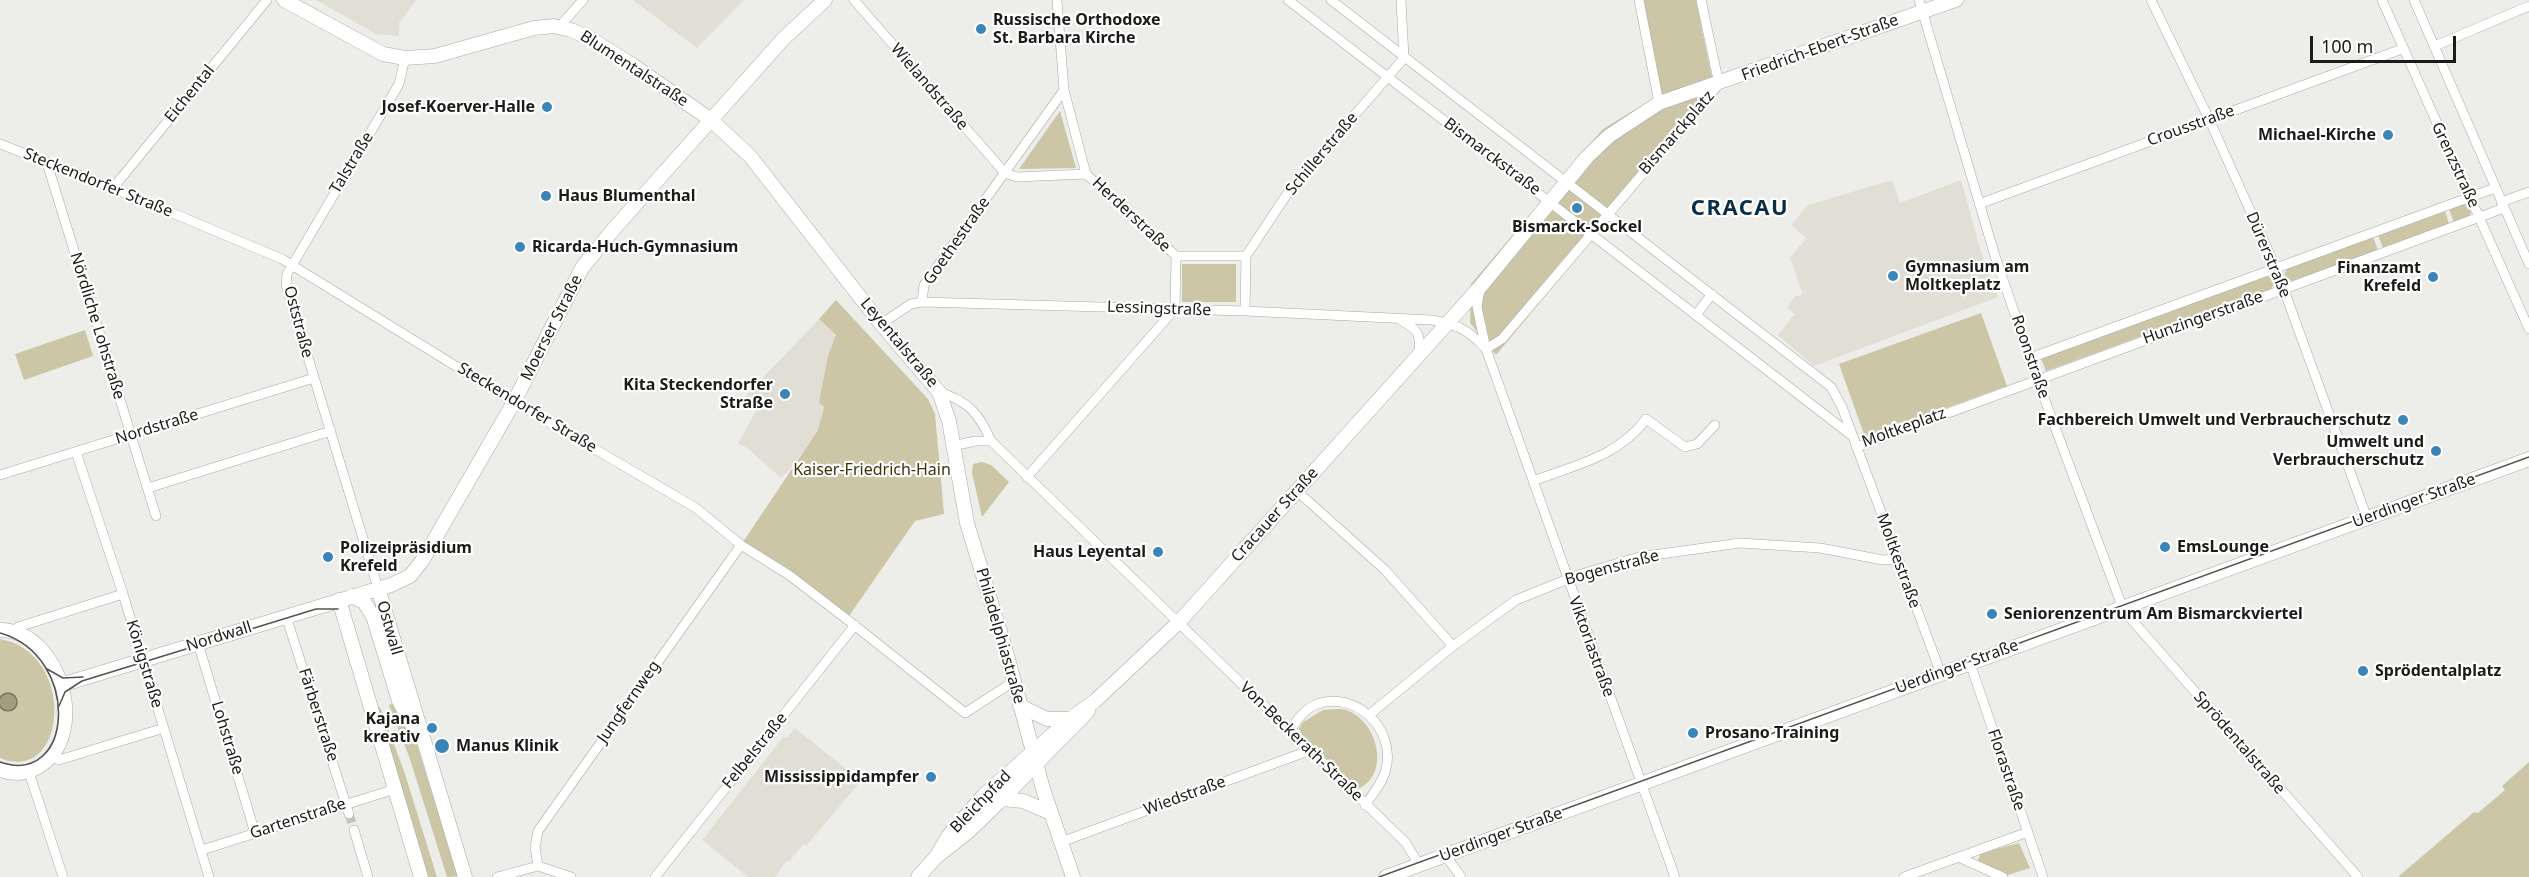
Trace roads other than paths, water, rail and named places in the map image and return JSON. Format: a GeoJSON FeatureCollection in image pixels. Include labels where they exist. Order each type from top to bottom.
{"type":"FeatureCollection","features":[{"type":"Feature","properties":{"kind":"street","name":"Eichental"},"geometry":{"type":"LineString","coordinates":[[113,188],[267,0]]}},
{"type":"Feature","properties":{"kind":"street","name":"Blumentalstraße"},"geometry":{"type":"LineString","coordinates":[[284,0],[383,54],[405,58],[435,56],[534,27],[559,27],[591,39],[711,120]]}},
{"type":"Feature","properties":{"kind":"street"},"geometry":{"type":"LineString","coordinates":[[559,27],[583,0]]}},
{"type":"Feature","properties":{"kind":"street","name":"Moerser Straße"},"geometry":{"type":"LineString","coordinates":[[378,588],[405,579],[418,567],[514,402],[582,268],[612,231],[784,38],[825,0]]}},
{"type":"Feature","properties":{"kind":"street","name":"Wielandstraße"},"geometry":{"type":"LineString","coordinates":[[854,0],[1005,173]]}},
{"type":"Feature","properties":{"kind":"street"},"geometry":{"type":"LineString","coordinates":[[1005,173],[1017,177],[1086,174],[1064,90],[1057,0]]}},
{"type":"Feature","properties":{"kind":"street","name":"Bismarckstraße"},"geometry":{"type":"LineString","coordinates":[[1288,0],[1851,435]]}},
{"type":"Feature","properties":{"kind":"street","name":"Bismarckstraße"},"geometry":{"type":"LineString","coordinates":[[1331,0],[1606,215],[1810,370]]}},
{"type":"Feature","properties":{"kind":"street"},"geometry":{"type":"LineString","coordinates":[[1401,0],[1404,58]]}},
{"type":"Feature","properties":{"kind":"street"},"geometry":{"type":"LineString","coordinates":[[1639,0],[1659,103]]}},
{"type":"Feature","properties":{"kind":"street"},"geometry":{"type":"LineString","coordinates":[[1701,0],[1719,84]]}},
{"type":"Feature","properties":{"kind":"street","name":"Friedrich-Ebert-Straße"},"geometry":{"type":"LineString","coordinates":[[1719,84],[1921,6],[1956,0]]}},
{"type":"Feature","properties":{"kind":"street","name":"Dürerstraße"},"geometry":{"type":"LineString","coordinates":[[2151,0],[2210,119],[2276,268],[2367,518]]}},
{"type":"Feature","properties":{"kind":"street","name":"Grenzstraße"},"geometry":{"type":"LineString","coordinates":[[2382,0],[2529,329]]}},
{"type":"Feature","properties":{"kind":"street","name":"Grenzstraße"},"geometry":{"type":"LineString","coordinates":[[2414,0],[2529,264]]}},
{"type":"Feature","properties":{"kind":"street","name":"Roonstraße"},"geometry":{"type":"LineString","coordinates":[[1921,6],[1979,204],[2037,379],[2122,607]]}},
{"type":"Feature","properties":{"kind":"street"},"geometry":{"type":"LineString","coordinates":[[2435,46],[2529,6]]}},
{"type":"Feature","properties":{"kind":"street","name":"Crousstraße"},"geometry":{"type":"LineString","coordinates":[[1979,204],[2402,49]]}},
{"type":"Feature","properties":{"kind":"street","name":"Talstraße"},"geometry":{"type":"LineString","coordinates":[[291,266],[399,84],[405,58]]}},
{"type":"Feature","properties":{"kind":"street","name":"Schillerstraße"},"geometry":{"type":"LineString","coordinates":[[1246,256],[1289,191],[1404,58]]}},
{"type":"Feature","properties":{"kind":"street","name":"Bismarckplatz"},"geometry":{"type":"LineString","coordinates":[[1448,323],[1587,157],[1609,136],[1659,103],[1719,84]]}},
{"type":"Feature","properties":{"kind":"street","name":"Bismarckplatz"},"geometry":{"type":"LineString","coordinates":[[1486,349],[1502,339],[1719,84]]}},
{"type":"Feature","properties":{"kind":"street","name":"Goethestraße"},"geometry":{"type":"LineString","coordinates":[[881,324],[911,304],[922,302],[924,285],[1064,90]]}},
{"type":"Feature","properties":{"kind":"street","name":"Leyentalstraße"},"geometry":{"type":"LineString","coordinates":[[711,120],[750,156],[881,324],[939,392],[961,399],[980,418],[991,441],[1179,622]]}},
{"type":"Feature","properties":{"kind":"street","name":"Steckendorfer Straße"},"geometry":{"type":"LineString","coordinates":[[0,144],[113,188],[282,259],[514,402],[696,508],[741,545],[789,575],[855,625],[965,713],[1013,682]]}},
{"type":"Feature","properties":{"kind":"street","name":"Nördliche Lohstraße"},"geometry":{"type":"LineString","coordinates":[[47,163],[156,516]]}},
{"type":"Feature","properties":{"kind":"street","name":"Herderstraße"},"geometry":{"type":"LineString","coordinates":[[1086,174],[1176,256]]}},
{"type":"Feature","properties":{"kind":"street","name":"Hunzingerstraße"},"geometry":{"type":"LineString","coordinates":[[2030,358],[2495,188]]}},
{"type":"Feature","properties":{"kind":"street","name":"Hunzingerstraße"},"geometry":{"type":"LineString","coordinates":[[2037,379],[2480,218],[2529,192]]}},
{"type":"Feature","properties":{"kind":"street"},"geometry":{"type":"LineString","coordinates":[[1027,477],[1175,309],[1176,256],[1246,256],[1245,311]]}},
{"type":"Feature","properties":{"kind":"street","name":"Oststraße"},"geometry":{"type":"LineString","coordinates":[[291,266],[287,274],[286,285],[314,378]]}},
{"type":"Feature","properties":{"kind":"street","name":"Viktoriastraße"},"geometry":{"type":"LineString","coordinates":[[1480,287],[1477,307],[1486,349],[1675,877]]}},
{"type":"Feature","properties":{"kind":"street"},"geometry":{"type":"LineString","coordinates":[[1696,315],[1712,294]]}},
{"type":"Feature","properties":{"kind":"street","name":"Lessingstraße"},"geometry":{"type":"LineString","coordinates":[[922,302],[1245,311],[1397,318],[1448,323]]}},
{"type":"Feature","properties":{"kind":"street"},"geometry":{"type":"LineString","coordinates":[[1397,318],[1414,328],[1419,334],[1419,355]]}},
{"type":"Feature","properties":{"kind":"street","name":"Viktoriastraße"},"geometry":{"type":"LineString","coordinates":[[1448,323],[1459,325],[1472,333],[1486,349]]}},
{"type":"Feature","properties":{"kind":"street","name":"Cracauer Straße"},"geometry":{"type":"LineString","coordinates":[[1032,751],[1095,701],[1179,622],[1448,323]]}},
{"type":"Feature","properties":{"kind":"street","name":"Moltkeplatz"},"geometry":{"type":"LineString","coordinates":[[1810,370],[1827,383],[1838,397],[1856,447],[2037,379]]}},
{"type":"Feature","properties":{"kind":"street","name":"Nordstraße"},"geometry":{"type":"LineString","coordinates":[[0,475],[314,378]]}},
{"type":"Feature","properties":{"kind":"street","name":"Ostwall"},"geometry":{"type":"LineString","coordinates":[[314,378],[465,877]]}},
{"type":"Feature","properties":{"kind":"street","name":"Philadelphiastraße"},"geometry":{"type":"LineString","coordinates":[[939,392],[949,421],[967,523],[1036,766],[1072,877]]}},
{"type":"Feature","properties":{"kind":"street"},"geometry":{"type":"LineString","coordinates":[[1533,481],[1614,450],[1646,419],[1684,447],[1697,444],[1715,425]]}},
{"type":"Feature","properties":{"kind":"street"},"geometry":{"type":"LineString","coordinates":[[148,488],[331,431]]}},
{"type":"Feature","properties":{"kind":"street"},"geometry":{"type":"LineString","coordinates":[[952,446],[975,441],[991,441]]}},
{"type":"Feature","properties":{"kind":"street","name":"Moltkestraße"},"geometry":{"type":"LineString","coordinates":[[1856,447],[1896,559],[1941,674]]}},
{"type":"Feature","properties":{"kind":"street","name":"Königstraße"},"geometry":{"type":"LineString","coordinates":[[75,452],[123,594],[209,877]]}},
{"type":"Feature","properties":{"kind":"street","name":"Uerdinger Straße"},"geometry":{"type":"LineString","coordinates":[[1386,877],[2529,459]]}},
{"type":"Feature","properties":{"kind":"street"},"geometry":{"type":"LineString","coordinates":[[1297,491],[1385,570],[1453,646]]}},
{"type":"Feature","properties":{"kind":"street","name":"Bogenstraße"},"geometry":{"type":"LineString","coordinates":[[1369,715],[1453,646],[1516,600],[1567,579],[1639,557],[1740,543],[1820,548],[1883,560],[1896,559]]}},
{"type":"Feature","properties":{"kind":"street","name":"Jungfernweg"},"geometry":{"type":"LineString","coordinates":[[538,866],[535,847],[538,831],[741,545]]}},
{"type":"Feature","properties":{"kind":"street","name":"Nordwall"},"geometry":{"type":"LineString","coordinates":[[61,685],[378,588]]}},
{"type":"Feature","properties":{"kind":"street"},"geometry":{"type":"LineString","coordinates":[[0,630],[17,630],[52,616],[123,594]]}},
{"type":"Feature","properties":{"kind":"street"},"geometry":{"type":"LineString","coordinates":[[352,596],[369,607],[402,708],[424,743]]}},
{"type":"Feature","properties":{"kind":"street"},"geometry":{"type":"LineString","coordinates":[[339,600],[421,877]]}},
{"type":"Feature","properties":{"kind":"street","name":"Sprödentalstraße"},"geometry":{"type":"LineString","coordinates":[[2122,607],[2358,877]]}},
{"type":"Feature","properties":{"kind":"street","name":"Färberstraße"},"geometry":{"type":"LineString","coordinates":[[286,616],[349,814]]}},
{"type":"Feature","properties":{"kind":"street","name":"Von-Beckerath-Straße"},"geometry":{"type":"LineString","coordinates":[[1179,622],[1308,751],[1406,843],[1419,865]]}},
{"type":"Feature","properties":{"kind":"street","name":"Felbelstraße"},"geometry":{"type":"LineString","coordinates":[[655,877],[855,625]]}},
{"type":"Feature","properties":{"kind":"street"},"geometry":{"type":"LineString","coordinates":[[17,630],[48,658],[61,685],[65,706],[63,729],[55,758]]}},
{"type":"Feature","properties":{"kind":"street","name":"Lohstraße"},"geometry":{"type":"LineString","coordinates":[[198,643],[255,833]]}},
{"type":"Feature","properties":{"kind":"street","name":"Florastraße"},"geometry":{"type":"LineString","coordinates":[[1970,663],[2028,832],[2040,876]]}},
{"type":"Feature","properties":{"kind":"street","name":"Cracauer Straße"},"geometry":{"type":"LineString","coordinates":[[1036,766],[1076,725],[1095,701]]}},
{"type":"Feature","properties":{"kind":"street"},"geometry":{"type":"LineString","coordinates":[[1289,732],[1302,715],[1314,705],[1335,701],[1354,705],[1369,715],[1383,734],[1387,768],[1379,785],[1365,805]]}},
{"type":"Feature","properties":{"kind":"street"},"geometry":{"type":"LineString","coordinates":[[1020,706],[1047,719],[1070,719]]}},
{"type":"Feature","properties":{"kind":"street"},"geometry":{"type":"LineString","coordinates":[[1,772],[29,772],[55,758],[164,728]]}},
{"type":"Feature","properties":{"kind":"street","name":"Bleichpfad"},"geometry":{"type":"LineString","coordinates":[[918,877],[936,857],[961,819],[1032,751]]}},
{"type":"Feature","properties":{"kind":"street","name":"Wiedstraße"},"geometry":{"type":"LineString","coordinates":[[1061,842],[1308,751]]}},
{"type":"Feature","properties":{"kind":"street","name":"Bleichpfad"},"geometry":{"type":"LineString","coordinates":[[936,857],[969,831],[1036,766]]}},
{"type":"Feature","properties":{"kind":"street"},"geometry":{"type":"LineString","coordinates":[[29,772],[63,877]]}},
{"type":"Feature","properties":{"kind":"street","name":"Gartenstraße"},"geometry":{"type":"LineString","coordinates":[[202,850],[395,789]]}},
{"type":"Feature","properties":{"kind":"street"},"geometry":{"type":"LineString","coordinates":[[1002,799],[1023,801],[1051,813]]}},
{"type":"Feature","properties":{"kind":"street"},"geometry":{"type":"LineString","coordinates":[[354,830],[368,877]]}},
{"type":"Feature","properties":{"kind":"street"},"geometry":{"type":"LineString","coordinates":[[1904,877],[2028,832]]}},
{"type":"Feature","properties":{"kind":"street"},"geometry":{"type":"LineString","coordinates":[[1445,855],[1461,877]]}},
{"type":"Feature","properties":{"kind":"street"},"geometry":{"type":"LineString","coordinates":[[1958,857],[2003,877]]}},
{"type":"Feature","properties":{"kind":"street"},"geometry":{"type":"LineString","coordinates":[[497,877],[538,866],[571,877]]}},
{"type":"Feature","properties":{"kind":"tunnel"},"geometry":{"type":"LineString","coordinates":[[349,814],[354,830]]}},
{"type":"Feature","properties":{"kind":"tram line"},"geometry":{"type":"LineString","coordinates":[[1379,877],[2529,457]]}},
{"type":"Feature","properties":{"kind":"tram line"},"geometry":{"type":"LineString","coordinates":[[59,706],[65,692],[82,681],[316,609],[338,609]]}},
{"type":"Feature","properties":{"kind":"tram line"},"geometry":{"type":"LineString","coordinates":[[0,633],[27,646],[45,667],[56,691],[58,716],[54,739],[43,756],[25,765],[0,762]]}},
{"type":"Feature","properties":{"kind":"tram line"},"geometry":{"type":"LineString","coordinates":[[47,669],[63,678],[83,677]]}},
{"type":"Feature","properties":{"kind":"place","name":"Russische Orthodoxe St. Barbara Kirche"},"geometry":{"type":"Point","coordinates":[981,29]}},
{"type":"Feature","properties":{"kind":"place","name":"Josef-Koerver-Halle"},"geometry":{"type":"Point","coordinates":[547,107]}},
{"type":"Feature","properties":{"kind":"place","name":"Michael-Kirche"},"geometry":{"type":"Point","coordinates":[2388,135]}},
{"type":"Feature","properties":{"kind":"place","name":"Haus Blumenthal"},"geometry":{"type":"Point","coordinates":[546,196]}},
{"type":"Feature","properties":{"kind":"place","name":"Bismarck-Sockel"},"geometry":{"type":"Point","coordinates":[1577,208]}},
{"type":"Feature","properties":{"kind":"place","name":"Ricarda-Huch-Gymnasium"},"geometry":{"type":"Point","coordinates":[520,247]}},
{"type":"Feature","properties":{"kind":"place","name":"Gymnasium am Moltkeplatz"},"geometry":{"type":"Point","coordinates":[1893,276]}},
{"type":"Feature","properties":{"kind":"place","name":"Finanzamt Krefeld"},"geometry":{"type":"Point","coordinates":[2433,277]}},
{"type":"Feature","properties":{"kind":"place","name":"Kita Steckendorfer Straße"},"geometry":{"type":"Point","coordinates":[785,394]}},
{"type":"Feature","properties":{"kind":"place","name":"Fachbereich Umwelt und Verbraucherschutz"},"geometry":{"type":"Point","coordinates":[2403,420]}},
{"type":"Feature","properties":{"kind":"place","name":"Umwelt und Verbraucherschutz"},"geometry":{"type":"Point","coordinates":[2436,451]}},
{"type":"Feature","properties":{"kind":"place","name":"EmsLounge"},"geometry":{"type":"Point","coordinates":[2165,547]}},
{"type":"Feature","properties":{"kind":"place","name":"Haus Leyental"},"geometry":{"type":"Point","coordinates":[1158,552]}},
{"type":"Feature","properties":{"kind":"place","name":"Polizeipräsidium Krefeld"},"geometry":{"type":"Point","coordinates":[328,557]}},
{"type":"Feature","properties":{"kind":"place","name":"Seniorenzentrum Am Bismarckviertel"},"geometry":{"type":"Point","coordinates":[1992,614]}},
{"type":"Feature","properties":{"kind":"place","name":"Sprödentalplatz"},"geometry":{"type":"Point","coordinates":[2363,671]}},
{"type":"Feature","properties":{"kind":"place","name":"Kajana kreativ"},"geometry":{"type":"Point","coordinates":[432,728]}},
{"type":"Feature","properties":{"kind":"place","name":"Prosano Training"},"geometry":{"type":"Point","coordinates":[1693,733]}},
{"type":"Feature","properties":{"kind":"place","name":"Manus Klinik"},"geometry":{"type":"Point","coordinates":[442,746]}},
{"type":"Feature","properties":{"kind":"place","name":"Mississippidampfer"},"geometry":{"type":"Point","coordinates":[931,777]}},
{"type":"Feature","properties":{"kind":"district","name":"CRACAU"},"geometry":{"type":"Point","coordinates":[1740,209]}},
{"type":"Feature","properties":{"kind":"park label","name":"Kaiser-Friedrich-Hain"},"geometry":{"type":"Point","coordinates":[872,470]}}]}
